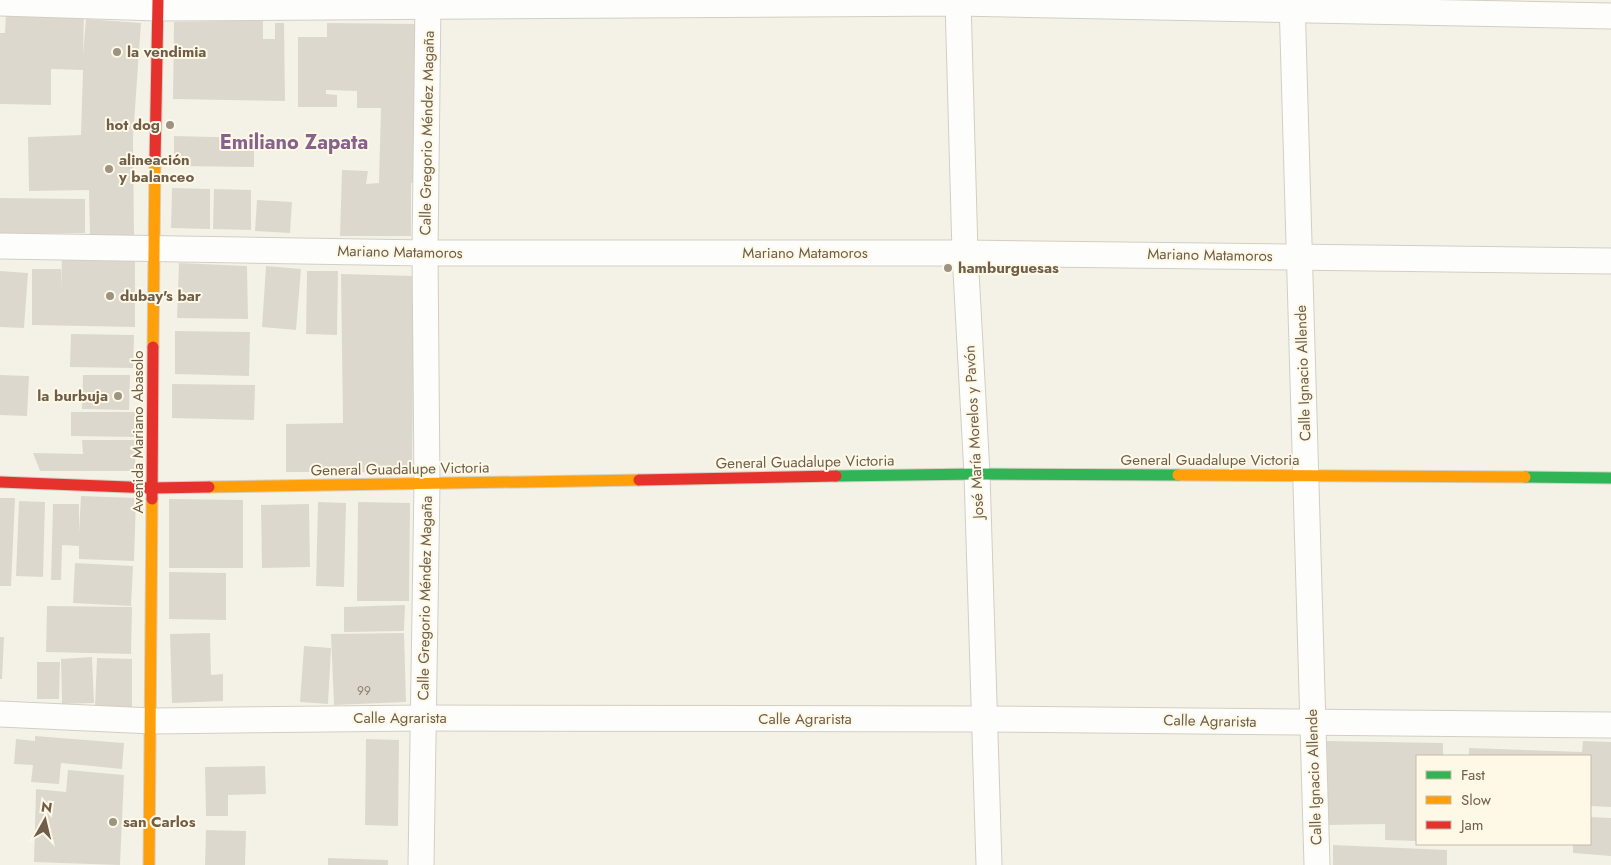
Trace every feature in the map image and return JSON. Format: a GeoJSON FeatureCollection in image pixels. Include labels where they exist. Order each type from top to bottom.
{"type":"FeatureCollection","features":[{"type":"Feature","properties":{"kind":"street"},"geometry":{"type":"LineString","coordinates":[[0,3],[958,1],[1292,5],[1611,16]]}},
{"type":"Feature","properties":{"kind":"street","name":"José María Morelos y Pavón"},"geometry":{"type":"LineString","coordinates":[[958,1],[965,253],[977,474],[990,865]]}},
{"type":"Feature","properties":{"kind":"street","name":"Calle Gregorio Méndez Magaña"},"geometry":{"type":"LineString","coordinates":[[421,865],[427,484],[425,253],[428,3]]}},
{"type":"Feature","properties":{"kind":"street","name":"Avenida Mariano Abasolo"},"geometry":{"type":"LineString","coordinates":[[149,865],[152,721],[153,249],[158,4]]}},
{"type":"Feature","properties":{"kind":"street","name":"Calle Ignacio Allende"},"geometry":{"type":"LineString","coordinates":[[1292,5],[1317,865]]}},
{"type":"Feature","properties":{"kind":"street","name":"Mariano Matamoros"},"geometry":{"type":"LineString","coordinates":[[0,246],[425,253],[965,253],[1611,261]]}},
{"type":"Feature","properties":{"kind":"street","name":"General Guadalupe Victoria"},"geometry":{"type":"LineString","coordinates":[[0,482],[153,488],[977,474],[1611,478]]}},
{"type":"Feature","properties":{"kind":"street","name":"Calle Agrarista"},"geometry":{"type":"LineString","coordinates":[[0,714],[152,721],[423,718],[985,719],[1611,725]]}},
{"type":"Feature","properties":{"kind":"building"},"geometry":{"type":"Polygon","coordinates":[[[6,12],[84,14],[83,55],[86,19],[141,23],[133,137],[134,235],[90,235],[89,190],[29,191],[28,137],[81,135],[83,70],[51,69],[51,105],[0,104],[0,33],[5,33],[6,12]]]}},
{"type":"Feature","properties":{"kind":"building"},"geometry":{"type":"Polygon","coordinates":[[[263,20],[263,39],[275,39],[275,23],[284,23],[285,101],[173,99],[174,22],[263,20]]]}},
{"type":"Feature","properties":{"kind":"building"},"geometry":{"type":"Polygon","coordinates":[[[327,23],[418,24],[416,183],[411,183],[411,236],[340,236],[342,170],[368,171],[366,184],[379,183],[381,108],[357,108],[357,91],[326,90],[326,94],[337,95],[337,107],[298,107],[298,37],[327,37],[327,23]]]}},
{"type":"Feature","properties":{"kind":"building"},"geometry":{"type":"Polygon","coordinates":[[[174,136],[254,138],[254,167],[174,166],[174,136]]]}},
{"type":"Feature","properties":{"kind":"building"},"geometry":{"type":"Polygon","coordinates":[[[172,188],[210,189],[210,229],[171,228],[172,188]]]}},
{"type":"Feature","properties":{"kind":"building"},"geometry":{"type":"Polygon","coordinates":[[[214,189],[251,190],[251,230],[213,229],[214,189]]]}},
{"type":"Feature","properties":{"kind":"building"},"geometry":{"type":"Polygon","coordinates":[[[0,198],[85,199],[85,233],[0,234],[0,198]]]}},
{"type":"Feature","properties":{"kind":"building"},"geometry":{"type":"Polygon","coordinates":[[[257,200],[292,202],[290,233],[255,231],[257,200]]]}},
{"type":"Feature","properties":{"kind":"building"},"geometry":{"type":"Polygon","coordinates":[[[62,256],[135,257],[135,327],[32,325],[32,269],[61,269],[61,291],[62,256]]]}},
{"type":"Feature","properties":{"kind":"building"},"geometry":{"type":"Polygon","coordinates":[[[179,263],[247,266],[248,319],[177,318],[179,263]]]}},
{"type":"Feature","properties":{"kind":"building"},"geometry":{"type":"Polygon","coordinates":[[[266,266],[301,269],[296,330],[262,327],[266,266]]]}},
{"type":"Feature","properties":{"kind":"building"},"geometry":{"type":"Polygon","coordinates":[[[0,271],[28,273],[24,328],[0,327],[0,271]]]}},
{"type":"Feature","properties":{"kind":"building"},"geometry":{"type":"Polygon","coordinates":[[[307,271],[338,271],[337,335],[306,334],[307,271]]]}},
{"type":"Feature","properties":{"kind":"building"},"geometry":{"type":"Polygon","coordinates":[[[341,274],[414,276],[412,472],[286,472],[286,424],[343,423],[341,274]]]}},
{"type":"Feature","properties":{"kind":"building"},"geometry":{"type":"Polygon","coordinates":[[[175,331],[250,332],[249,376],[175,374],[175,331]]]}},
{"type":"Feature","properties":{"kind":"building"},"geometry":{"type":"Polygon","coordinates":[[[71,334],[134,335],[133,368],[70,367],[71,334]]]}},
{"type":"Feature","properties":{"kind":"building"},"geometry":{"type":"Polygon","coordinates":[[[0,375],[29,376],[27,416],[0,415],[0,375]]]}},
{"type":"Feature","properties":{"kind":"building"},"geometry":{"type":"Polygon","coordinates":[[[83,375],[130,375],[129,410],[82,409],[83,375]]]}},
{"type":"Feature","properties":{"kind":"building"},"geometry":{"type":"Polygon","coordinates":[[[172,384],[255,385],[254,420],[172,418],[172,384]]]}},
{"type":"Feature","properties":{"kind":"building"},"geometry":{"type":"Polygon","coordinates":[[[71,412],[135,412],[135,437],[71,436],[71,412]]]}},
{"type":"Feature","properties":{"kind":"building"},"geometry":{"type":"Polygon","coordinates":[[[82,440],[136,440],[135,471],[40,471],[33,453],[83,454],[82,440]]]}},
{"type":"Feature","properties":{"kind":"building"},"geometry":{"type":"Polygon","coordinates":[[[81,496],[136,498],[134,561],[79,559],[79,546],[62,545],[61,580],[51,580],[53,504],[79,504],[79,533],[81,496]]]}},
{"type":"Feature","properties":{"kind":"building"},"geometry":{"type":"Polygon","coordinates":[[[0,498],[15,498],[11,586],[0,586],[0,498]]]}},
{"type":"Feature","properties":{"kind":"building"},"geometry":{"type":"Polygon","coordinates":[[[169,499],[243,500],[243,568],[169,568],[169,499]]]}},
{"type":"Feature","properties":{"kind":"building"},"geometry":{"type":"Polygon","coordinates":[[[19,501],[45,502],[43,577],[16,576],[19,501]]]}},
{"type":"Feature","properties":{"kind":"building"},"geometry":{"type":"Polygon","coordinates":[[[318,502],[346,503],[344,587],[316,586],[318,502]]]}},
{"type":"Feature","properties":{"kind":"building"},"geometry":{"type":"Polygon","coordinates":[[[358,502],[410,503],[409,601],[357,601],[358,502]]]}},
{"type":"Feature","properties":{"kind":"building"},"geometry":{"type":"Polygon","coordinates":[[[309,504],[310,567],[262,568],[261,505],[309,504]]]}},
{"type":"Feature","properties":{"kind":"building"},"geometry":{"type":"Polygon","coordinates":[[[75,563],[133,566],[131,606],[73,603],[75,563]]]}},
{"type":"Feature","properties":{"kind":"building"},"geometry":{"type":"Polygon","coordinates":[[[169,572],[226,573],[226,620],[169,619],[169,572]]]}},
{"type":"Feature","properties":{"kind":"building"},"geometry":{"type":"Polygon","coordinates":[[[405,605],[404,631],[344,632],[344,607],[405,605]]]}},
{"type":"Feature","properties":{"kind":"building"},"geometry":{"type":"Polygon","coordinates":[[[47,606],[132,607],[131,654],[46,652],[47,606]]]}},
{"type":"Feature","properties":{"kind":"building"},"geometry":{"type":"Polygon","coordinates":[[[210,633],[211,675],[223,674],[223,701],[172,703],[170,634],[210,633]]]}},
{"type":"Feature","properties":{"kind":"building"},"geometry":{"type":"Polygon","coordinates":[[[404,633],[406,702],[334,705],[331,634],[404,633]]]}},
{"type":"Feature","properties":{"kind":"building"},"geometry":{"type":"Polygon","coordinates":[[[0,637],[4,637],[2,679],[0,679],[0,637]]]}},
{"type":"Feature","properties":{"kind":"building"},"geometry":{"type":"Polygon","coordinates":[[[304,646],[331,648],[328,704],[300,702],[304,646]]]}},
{"type":"Feature","properties":{"kind":"building"},"geometry":{"type":"Polygon","coordinates":[[[92,657],[94,703],[62,704],[61,659],[92,657]]]}},
{"type":"Feature","properties":{"kind":"building"},"geometry":{"type":"Polygon","coordinates":[[[97,658],[132,659],[132,707],[95,706],[97,658]]]}},
{"type":"Feature","properties":{"kind":"building"},"geometry":{"type":"Polygon","coordinates":[[[37,662],[60,662],[59,699],[37,699],[37,662]]]}},
{"type":"Feature","properties":{"kind":"building"},"geometry":{"type":"Polygon","coordinates":[[[35,736],[124,743],[122,769],[61,763],[59,784],[31,782],[33,765],[14,764],[16,739],[35,741],[35,736]]]}},
{"type":"Feature","properties":{"kind":"building"},"geometry":{"type":"Polygon","coordinates":[[[366,739],[399,740],[398,826],[365,825],[366,739]]]}},
{"type":"Feature","properties":{"kind":"building"},"geometry":{"type":"Polygon","coordinates":[[[1327,741],[1443,743],[1443,755],[1416,755],[1416,841],[1385,840],[1385,824],[1328,825],[1327,741]]]}},
{"type":"Feature","properties":{"kind":"building"},"geometry":{"type":"Polygon","coordinates":[[[1583,741],[1611,742],[1611,807],[1591,806],[1591,755],[1469,755],[1469,748],[1582,752],[1583,741]]]}},
{"type":"Feature","properties":{"kind":"building"},"geometry":{"type":"Polygon","coordinates":[[[265,766],[266,794],[228,795],[228,816],[206,816],[205,767],[265,766]]]}},
{"type":"Feature","properties":{"kind":"building"},"geometry":{"type":"Polygon","coordinates":[[[68,770],[124,775],[120,865],[34,862],[36,789],[66,792],[68,770]]]}},
{"type":"Feature","properties":{"kind":"building"},"geometry":{"type":"Polygon","coordinates":[[[1591,817],[1611,818],[1611,856],[1573,853],[1573,845],[1591,845],[1591,817]]]}},
{"type":"Feature","properties":{"kind":"building"},"geometry":{"type":"Polygon","coordinates":[[[206,830],[246,831],[245,865],[205,865],[206,830]]]}},
{"type":"Feature","properties":{"kind":"building"},"geometry":{"type":"Polygon","coordinates":[[[1333,845],[1447,850],[1447,865],[1333,865],[1333,845]]]}},
{"type":"Feature","properties":{"kind":"building"},"geometry":{"type":"Polygon","coordinates":[[[328,858],[388,860],[388,865],[328,865],[328,858]]]}},
{"type":"Feature","properties":{"kind":"traffic: fast"},"geometry":{"type":"LineString","coordinates":[[836,476],[977,474],[1178,475]]}},
{"type":"Feature","properties":{"kind":"traffic: fast"},"geometry":{"type":"LineString","coordinates":[[1525,477],[1611,478]]}},
{"type":"Feature","properties":{"kind":"traffic: slow"},"geometry":{"type":"LineString","coordinates":[[153,347],[155,160]]}},
{"type":"Feature","properties":{"kind":"traffic: slow"},"geometry":{"type":"LineString","coordinates":[[1178,475],[1525,477]]}},
{"type":"Feature","properties":{"kind":"traffic: slow"},"geometry":{"type":"LineString","coordinates":[[209,487],[639,480]]}},
{"type":"Feature","properties":{"kind":"traffic: slow"},"geometry":{"type":"LineString","coordinates":[[149,865],[152,499]]}},
{"type":"Feature","properties":{"kind":"traffic: jam"},"geometry":{"type":"LineString","coordinates":[[155,160],[158,0]]}},
{"type":"Feature","properties":{"kind":"traffic: jam"},"geometry":{"type":"LineString","coordinates":[[152,499],[153,347]]}},
{"type":"Feature","properties":{"kind":"traffic: jam"},"geometry":{"type":"LineString","coordinates":[[639,480],[836,476]]}},
{"type":"Feature","properties":{"kind":"traffic: jam"},"geometry":{"type":"LineString","coordinates":[[0,482],[153,488],[209,487]]}},
{"type":"Feature","properties":{"kind":"place","name":"la vendimia"},"geometry":{"type":"Point","coordinates":[117,52]}},
{"type":"Feature","properties":{"kind":"place","name":"hot dog"},"geometry":{"type":"Point","coordinates":[170,125]}},
{"type":"Feature","properties":{"kind":"place","name":"alineación y balanceo"},"geometry":{"type":"Point","coordinates":[109,169]}},
{"type":"Feature","properties":{"kind":"place","name":"hamburguesas"},"geometry":{"type":"Point","coordinates":[948,268]}},
{"type":"Feature","properties":{"kind":"place","name":"dubay's bar"},"geometry":{"type":"Point","coordinates":[110,296]}},
{"type":"Feature","properties":{"kind":"place","name":"la burbuja"},"geometry":{"type":"Point","coordinates":[118,396]}},
{"type":"Feature","properties":{"kind":"place","name":"san Carlos"},"geometry":{"type":"Point","coordinates":[113,822]}},
{"type":"Feature","properties":{"kind":"district","name":"Emiliano Zapata"},"geometry":{"type":"Point","coordinates":[294,142]}}]}
